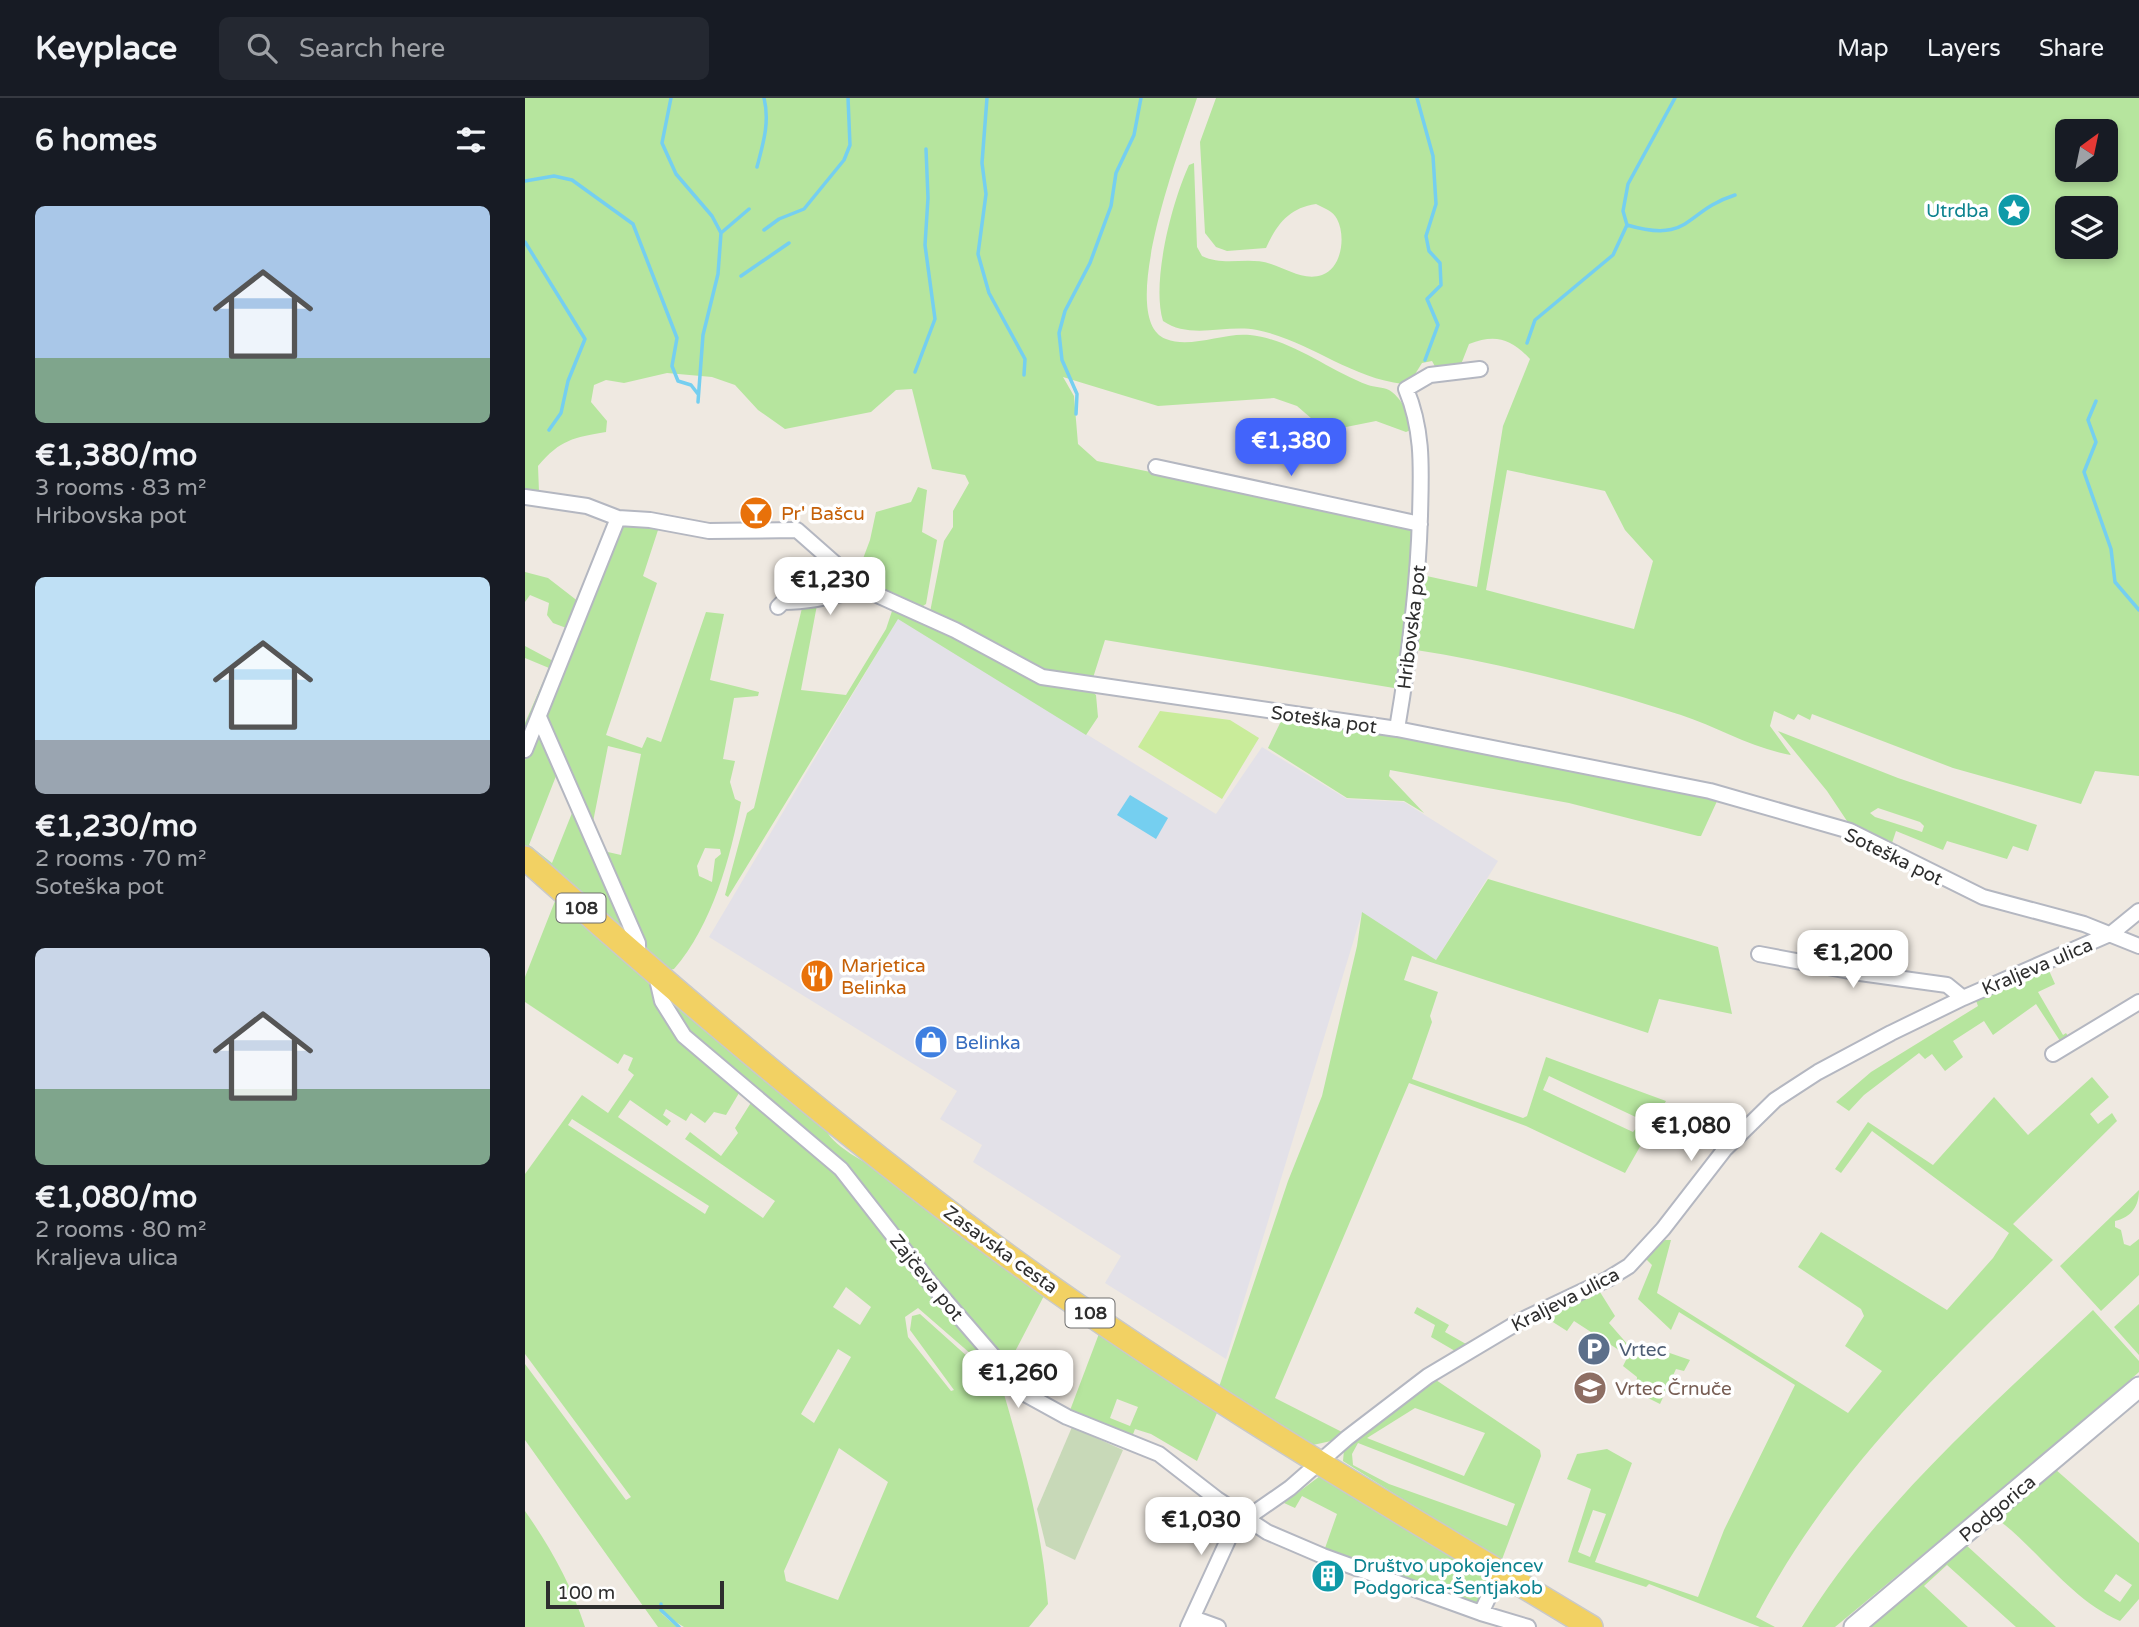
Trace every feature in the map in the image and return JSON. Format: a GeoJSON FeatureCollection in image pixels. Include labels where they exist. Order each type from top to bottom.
{"type":"FeatureCollection","features":[{"type":"Feature","properties":{"kind":"main road","name":"Zasavska cesta"},"geometry":{"type":"LineString","coordinates":[[525,858],[656,975],[783,1082],[996,1247],[1319,1463],[1591,1627]]}},
{"type":"Feature","properties":{"kind":"main road","name":"Podgorica"},"geometry":{"type":"LineString","coordinates":[[1854,1627],[2139,1387]]}},
{"type":"Feature","properties":{"kind":"street","name":"Hribovska pot"},"geometry":{"type":"LineString","coordinates":[[1397,729],[1411,646],[1420,524],[1422,440],[1417,416],[1406,389],[1430,375],[1481,369]]}},
{"type":"Feature","properties":{"kind":"street"},"geometry":{"type":"LineString","coordinates":[[1156,467],[1420,524]]}},
{"type":"Feature","properties":{"kind":"street","name":"Soteška pot"},"geometry":{"type":"LineString","coordinates":[[525,497],[587,506],[618,518],[650,520],[709,531],[797,530],[864,589],[955,630],[1042,677],[1397,729],[1618,771],[1761,806],[1850,831],[1983,897],[2112,933],[2139,946]]}},
{"type":"Feature","properties":{"kind":"street"},"geometry":{"type":"LineString","coordinates":[[525,750],[618,518]]}},
{"type":"Feature","properties":{"kind":"street"},"geometry":{"type":"LineString","coordinates":[[778,607],[783,602],[798,604],[834,599],[864,589]]}},
{"type":"Feature","properties":{"kind":"street"},"geometry":{"type":"LineString","coordinates":[[539,717],[638,943],[638,958]]}},
{"type":"Feature","properties":{"kind":"street","name":"Kraljeva ulica"},"geometry":{"type":"LineString","coordinates":[[1191,1622],[1232,1530],[1428,1376],[1522,1320],[1608,1279],[1629,1266],[1663,1229],[1733,1140],[1775,1100],[1831,1066],[1963,998],[2112,933],[2139,911]]}},
{"type":"Feature","properties":{"kind":"street","name":"Kraljeva ulica"},"geometry":{"type":"LineString","coordinates":[[1759,954],[1860,973],[1947,985],[1963,998]]}},
{"type":"Feature","properties":{"kind":"street","name":"Zajčeva pot"},"geometry":{"type":"LineString","coordinates":[[656,975],[662,1001],[684,1036],[841,1170],[931,1284],[1027,1395],[1066,1418],[1159,1454],[1247,1520],[1323,1556],[1528,1627]]}},
{"type":"Feature","properties":{"kind":"street"},"geometry":{"type":"LineString","coordinates":[[2053,1054],[2139,1002]]}},
{"type":"Feature","properties":{"kind":"street"},"geometry":{"type":"LineString","coordinates":[[1482,1613],[1500,1573]]}},
{"type":"Feature","properties":{"kind":"street"},"geometry":{"type":"LineString","coordinates":[[1191,1622],[1218,1627]]}},
{"type":"Feature","properties":{"kind":"shaded area","name":"Belinka"},"geometry":{"type":"Polygon","coordinates":[[[898,618],[1216,814],[1262,747],[1347,799],[1404,802],[1498,861],[1436,960],[1362,913],[1226,1359],[1105,1283],[1121,1256],[973,1162],[982,1145],[940,1119],[957,1091],[709,937],[898,618]]]}},
{"type":"Feature","properties":{"kind":"green space"},"geometry":{"type":"Polygon","coordinates":[[[525,98],[1197,98],[1168,186],[1149,264],[1147,298],[1152,324],[1166,339],[1176,342],[1250,335],[1295,349],[1354,379],[1389,390],[1405,407],[1413,429],[1406,432],[1376,421],[1341,428],[1319,425],[1297,406],[1274,398],[1158,406],[1063,377],[1074,396],[1078,444],[1097,461],[1413,526],[1416,534],[1400,689],[1105,640],[1092,681],[1041,671],[930,612],[944,541],[953,527],[953,511],[969,483],[965,475],[932,469],[912,389],[896,390],[871,412],[785,429],[758,410],[735,385],[712,377],[667,373],[624,383],[606,380],[594,385],[591,402],[607,421],[606,432],[576,438],[554,450],[538,466],[539,492],[525,491],[525,98]]]}},
{"type":"Feature","properties":{"kind":"green space"},"geometry":{"type":"Polygon","coordinates":[[[1216,98],[2139,98],[2139,776],[2095,771],[2081,804],[1953,768],[1812,714],[1810,720],[1798,714],[1794,720],[1774,711],[1770,726],[1791,755],[1748,742],[1681,715],[1615,695],[1516,669],[1416,650],[1422,575],[1477,587],[1503,426],[1530,359],[1509,342],[1487,339],[1469,344],[1460,367],[1437,370],[1432,361],[1422,363],[1412,379],[1403,384],[1364,374],[1294,342],[1257,330],[1196,331],[1174,327],[1163,321],[1160,305],[1161,264],[1170,220],[1189,165],[1194,163],[1197,247],[1202,256],[1219,261],[1262,262],[1309,277],[1322,275],[1334,266],[1341,242],[1337,219],[1331,212],[1316,204],[1298,209],[1285,218],[1266,248],[1227,251],[1216,247],[1205,233],[1200,142],[1216,98]],[[1507,470],[1486,590],[1634,629],[1653,561],[1625,530],[1605,491],[1507,470]]]}},
{"type":"Feature","properties":{"kind":"green space"},"geometry":{"type":"Polygon","coordinates":[[[918,487],[927,490],[922,532],[937,540],[926,604],[920,608],[865,583],[858,572],[870,540],[876,512],[911,502],[918,487]]]}},
{"type":"Feature","properties":{"kind":"green space"},"geometry":{"type":"Polygon","coordinates":[[[626,525],[659,527],[643,576],[657,583],[606,735],[642,748],[647,737],[661,742],[706,612],[724,614],[710,680],[759,692],[758,696],[734,698],[723,759],[735,761],[730,782],[735,799],[741,802],[732,845],[718,890],[687,952],[674,969],[669,970],[644,948],[599,850],[621,855],[641,754],[608,746],[591,832],[546,725],[545,710],[621,529],[626,525]],[[705,848],[697,866],[699,876],[712,882],[715,859],[721,854],[720,849],[705,848]]]}},
{"type":"Feature","properties":{"kind":"green space"},"geometry":{"type":"Polygon","coordinates":[[[525,572],[548,578],[579,602],[569,629],[553,623],[547,615],[549,603],[530,595],[525,602],[525,572]]]}},
{"type":"Feature","properties":{"kind":"green space"},"geometry":{"type":"Polygon","coordinates":[[[856,593],[917,616],[1026,674],[1087,687],[1096,695],[1098,717],[1086,735],[898,619],[728,897],[725,895],[747,813],[754,808],[802,608],[817,605],[801,690],[846,695],[886,629],[892,611],[860,596],[852,600],[846,598],[856,593]]]}},
{"type":"Feature","properties":{"kind":"green space"},"geometry":{"type":"Polygon","coordinates":[[[525,646],[555,662],[525,741],[525,723],[549,668],[525,658],[525,646]]]}},
{"type":"Feature","properties":{"kind":"green space"},"geometry":{"type":"Polygon","coordinates":[[[1160,711],[1230,720],[1259,738],[1222,799],[1138,747],[1160,711]]]}},
{"type":"Feature","properties":{"kind":"green space"},"geometry":{"type":"Polygon","coordinates":[[[1283,717],[1374,730],[1718,799],[1701,836],[1698,836],[1569,803],[1390,770],[1389,776],[1424,813],[1404,801],[1347,798],[1268,748],[1283,717]]]}},
{"type":"Feature","properties":{"kind":"green space"},"geometry":{"type":"Polygon","coordinates":[[[538,730],[558,771],[529,845],[552,863],[574,808],[630,940],[525,849],[525,760],[538,730]]]}},
{"type":"Feature","properties":{"kind":"green space"},"geometry":{"type":"Polygon","coordinates":[[[1778,731],[1898,778],[2037,825],[2028,851],[2013,846],[2007,859],[1947,841],[1943,850],[1896,831],[1891,846],[1849,824],[1827,791],[1778,731]],[[1878,808],[1870,813],[1922,832],[1924,826],[1920,822],[1878,808]]]}},
{"type":"Feature","properties":{"kind":"green space"},"geometry":{"type":"Polygon","coordinates":[[[1488,879],[1718,947],[1732,1014],[1659,999],[1648,1033],[1412,956],[1404,980],[1438,992],[1430,1016],[1432,1022],[1412,1079],[1523,1118],[1527,1116],[1546,1057],[1666,1101],[1625,1173],[1526,1126],[1409,1083],[1275,1398],[1342,1432],[1331,1441],[1313,1445],[1219,1387],[1288,1181],[1322,1096],[1357,946],[1362,912],[1436,960],[1488,879]],[[1549,1076],[1543,1090],[1633,1132],[1642,1120],[1549,1076]]]}},
{"type":"Feature","properties":{"kind":"green space"},"geometry":{"type":"Polygon","coordinates":[[[557,896],[631,962],[739,1093],[726,1115],[714,1112],[705,1123],[691,1113],[686,1121],[666,1109],[663,1115],[671,1121],[667,1126],[630,1100],[618,1117],[763,1218],[775,1201],[685,1139],[690,1132],[721,1156],[738,1133],[735,1128],[752,1101],[834,1168],[999,1369],[996,1371],[979,1361],[918,1308],[905,1317],[908,1337],[951,1391],[954,1390],[910,1330],[912,1316],[920,1314],[978,1366],[999,1377],[1029,1489],[1045,1575],[1048,1604],[1029,1627],[684,1627],[661,1613],[677,1627],[658,1627],[525,1440],[525,1364],[626,1500],[631,1497],[525,1354],[525,1174],[582,1095],[608,1113],[634,1075],[628,1070],[633,1058],[624,1054],[618,1064],[525,1002],[525,977],[557,896]],[[572,1119],[568,1125],[705,1214],[709,1206],[572,1119]],[[846,1287],[833,1307],[860,1325],[871,1307],[846,1287]],[[838,1349],[801,1414],[814,1423],[851,1357],[838,1349]],[[839,1448],[784,1571],[786,1581],[838,1600],[888,1482],[839,1448]]]}},
{"type":"Feature","properties":{"kind":"green space"},"geometry":{"type":"Polygon","coordinates":[[[2047,966],[2055,984],[2038,992],[2063,1035],[2066,1033],[2070,1039],[2062,1044],[2036,1004],[1993,1035],[1984,1021],[1953,1041],[1963,1057],[1945,1071],[1932,1054],[1925,1059],[1919,1053],[1864,1095],[1849,1111],[1836,1102],[1871,1072],[1978,1006],[1975,998],[2047,966]]]}},
{"type":"Feature","properties":{"kind":"green space"},"geometry":{"type":"Polygon","coordinates":[[[667,997],[825,1126],[833,1140],[841,1147],[886,1174],[1047,1290],[1007,1367],[865,1191],[690,1037],[667,997]]]}},
{"type":"Feature","properties":{"kind":"green space"},"geometry":{"type":"Polygon","coordinates":[[[2092,1077],[2109,1097],[2090,1114],[2098,1124],[2112,1113],[2117,1121],[2013,1224],[2053,1260],[1890,1426],[1818,1516],[1756,1617],[1775,1627],[1760,1627],[1649,1584],[1646,1587],[1568,1562],[1591,1489],[1567,1479],[1577,1454],[1607,1449],[1632,1463],[1595,1562],[1698,1597],[1724,1530],[1795,1385],[1679,1312],[1671,1330],[1638,1299],[1652,1265],[1645,1258],[1665,1240],[1671,1240],[1657,1293],[1848,1413],[1882,1371],[1845,1346],[1864,1316],[1861,1309],[1798,1267],[1821,1232],[1947,1310],[1993,1258],[2009,1233],[1872,1131],[1841,1173],[1835,1169],[1868,1122],[1933,1165],[1994,1097],[2028,1135],[2092,1077]],[[1593,1510],[1578,1552],[1590,1557],[1606,1514],[1593,1510]]]}},
{"type":"Feature","properties":{"kind":"green space"},"geometry":{"type":"Polygon","coordinates":[[[2139,1190],[2138,1201],[2133,1210],[2126,1217],[2115,1221],[2115,1227],[2121,1230],[2124,1244],[2130,1246],[2139,1239],[2139,1275],[2101,1311],[2060,1266],[2139,1190]]]}},
{"type":"Feature","properties":{"kind":"green space"},"geometry":{"type":"Polygon","coordinates":[[[1600,1292],[1615,1316],[1609,1323],[1629,1346],[1634,1344],[1648,1353],[1658,1355],[1661,1350],[1690,1360],[1684,1371],[1676,1369],[1660,1404],[1636,1392],[1637,1377],[1623,1366],[1628,1356],[1574,1321],[1567,1331],[1545,1317],[1600,1292]]]}},
{"type":"Feature","properties":{"kind":"green space"},"geometry":{"type":"Polygon","coordinates":[[[2139,1304],[2139,1355],[2114,1327],[2139,1304]]]}},
{"type":"Feature","properties":{"kind":"green space"},"geometry":{"type":"Polygon","coordinates":[[[1417,1307],[1449,1325],[1445,1332],[1466,1344],[1455,1351],[1431,1337],[1435,1325],[1414,1313],[1417,1307]]]}},
{"type":"Feature","properties":{"kind":"green space"},"geometry":{"type":"Polygon","coordinates":[[[2093,1310],[2139,1361],[2139,1372],[2081,1424],[1835,1627],[1802,1627],[1864,1540],[1900,1499],[1975,1421],[2093,1310]]]}},
{"type":"Feature","properties":{"kind":"green space"},"geometry":{"type":"Polygon","coordinates":[[[1100,1331],[1219,1408],[1197,1461],[1151,1434],[1135,1429],[1132,1437],[1069,1413],[1100,1331]],[[1117,1399],[1110,1418],[1130,1426],[1138,1407],[1117,1399]]]}},
{"type":"Feature","properties":{"kind":"green space"},"geometry":{"type":"Polygon","coordinates":[[[1436,1380],[1540,1450],[1541,1456],[1501,1562],[1343,1461],[1344,1450],[1436,1380]],[[1415,1408],[1367,1438],[1464,1476],[1485,1433],[1415,1408]],[[1358,1443],[1352,1454],[1353,1465],[1389,1484],[1507,1526],[1515,1504],[1358,1443]]]}},
{"type":"Feature","properties":{"kind":"green space"},"geometry":{"type":"Polygon","coordinates":[[[1072,1427],[1123,1450],[1075,1560],[1046,1546],[1037,1509],[1072,1427]]]}},
{"type":"Feature","properties":{"kind":"green space"},"geometry":{"type":"Polygon","coordinates":[[[2055,1469],[2139,1543],[2139,1599],[2120,1621],[2102,1612],[2070,1587],[1996,1518],[2055,1469]],[[2116,1574],[2104,1591],[2120,1602],[2132,1585],[2116,1574]]]}},
{"type":"Feature","properties":{"kind":"green space"},"geometry":{"type":"Polygon","coordinates":[[[1320,1476],[1491,1580],[1478,1607],[1324,1551],[1337,1514],[1302,1496],[1295,1508],[1284,1503],[1320,1476]]]}},
{"type":"Feature","properties":{"kind":"green space"},"geometry":{"type":"Polygon","coordinates":[[[525,1511],[559,1567],[585,1627],[525,1627],[525,1511]]]}},
{"type":"Feature","properties":{"kind":"green space"},"geometry":{"type":"Polygon","coordinates":[[[1965,1544],[2056,1627],[2016,1627],[1947,1565],[1924,1586],[1968,1627],[1867,1627],[1965,1544]]]}},
{"type":"Feature","properties":{"kind":"water"},"geometry":{"type":"Polygon","coordinates":[[[1130,795],[1168,818],[1156,839],[1117,815],[1130,795]]]}},
{"type":"Feature","properties":{"kind":"waterway"},"geometry":{"type":"LineString","coordinates":[[671,98],[662,143],[676,174],[712,216],[721,233],[718,274],[703,335],[698,402]]}},
{"type":"Feature","properties":{"kind":"waterway"},"geometry":{"type":"LineString","coordinates":[[757,167],[766,124],[764,98]]}},
{"type":"Feature","properties":{"kind":"waterway"},"geometry":{"type":"LineString","coordinates":[[764,230],[779,219],[804,209],[844,160],[850,145],[848,98]]}},
{"type":"Feature","properties":{"kind":"waterway"},"geometry":{"type":"LineString","coordinates":[[987,98],[982,163],[986,194],[978,254],[989,293],[1025,359],[1024,375]]}},
{"type":"Feature","properties":{"kind":"waterway"},"geometry":{"type":"LineString","coordinates":[[1076,414],[1077,394],[1062,360],[1059,333],[1065,311],[1090,263],[1111,206],[1116,173],[1134,135],[1141,98]]}},
{"type":"Feature","properties":{"kind":"waterway"},"geometry":{"type":"LineString","coordinates":[[1417,98],[1433,156],[1436,204],[1426,236],[1429,251],[1440,263],[1441,285],[1427,299],[1438,325],[1425,360]]}},
{"type":"Feature","properties":{"kind":"waterway"},"geometry":{"type":"LineString","coordinates":[[1527,343],[1535,320],[1613,255],[1627,225],[1623,211],[1628,184],[1675,98]]}},
{"type":"Feature","properties":{"kind":"waterway"},"geometry":{"type":"LineString","coordinates":[[915,372],[935,319],[925,245],[928,198],[926,149]]}},
{"type":"Feature","properties":{"kind":"waterway"},"geometry":{"type":"LineString","coordinates":[[525,181],[554,176],[572,180],[633,224],[677,338],[672,366],[678,381],[691,385],[698,394]]}},
{"type":"Feature","properties":{"kind":"waterway"},"geometry":{"type":"LineString","coordinates":[[1627,225],[1664,231],[1676,228],[1718,202],[1735,195]]}},
{"type":"Feature","properties":{"kind":"waterway"},"geometry":{"type":"LineString","coordinates":[[721,233],[749,209]]}},
{"type":"Feature","properties":{"kind":"waterway"},"geometry":{"type":"LineString","coordinates":[[525,242],[585,339],[568,381],[561,413],[549,430]]}},
{"type":"Feature","properties":{"kind":"waterway"},"geometry":{"type":"LineString","coordinates":[[741,276],[789,243]]}},
{"type":"Feature","properties":{"kind":"waterway"},"geometry":{"type":"LineString","coordinates":[[2096,401],[2088,420],[2096,442],[2084,472],[2111,549],[2115,582],[2139,610]]}},
{"type":"Feature","properties":{"kind":"waterway"},"geometry":{"type":"LineString","coordinates":[[661,1604],[661,1610],[679,1627]]}},
{"type":"Feature","properties":{"kind":"place","name":"Utrdba"},"geometry":{"type":"Point","coordinates":[2014,210]}},
{"type":"Feature","properties":{"kind":"place","name":"Pr' Bašcu"},"geometry":{"type":"Point","coordinates":[756,513]}},
{"type":"Feature","properties":{"kind":"place","name":"Marjetica Belinka"},"geometry":{"type":"Point","coordinates":[817,976]}},
{"type":"Feature","properties":{"kind":"place","name":"Belinka"},"geometry":{"type":"Point","coordinates":[931,1042]}},
{"type":"Feature","properties":{"kind":"place","name":"Vrtec"},"geometry":{"type":"Point","coordinates":[1594,1349]}},
{"type":"Feature","properties":{"kind":"place","name":"Vrtec Črnuče"},"geometry":{"type":"Point","coordinates":[1590,1388]}},
{"type":"Feature","properties":{"kind":"place","name":"Društvo upokojencev Podgorica-Šentjakob"},"geometry":{"type":"Point","coordinates":[1328,1576]}}]}
